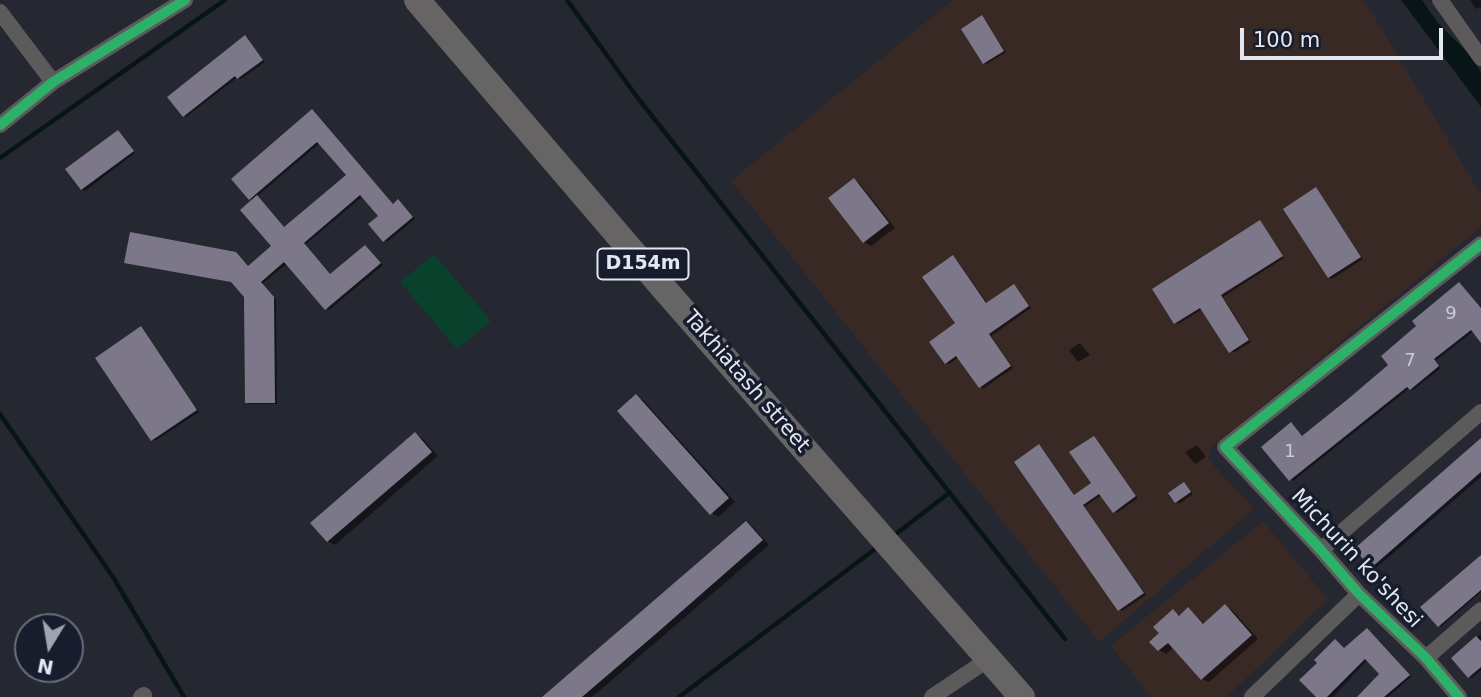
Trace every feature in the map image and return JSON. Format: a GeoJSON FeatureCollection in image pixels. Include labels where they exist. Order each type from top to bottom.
{"type":"FeatureCollection","features":[{"type":"Feature","properties":{"kind":"main road","name":"Takhiatash street"},"geometry":{"type":"LineString","coordinates":[[417,0],[666,291],[1023,697]]}},
{"type":"Feature","properties":{"kind":"street"},"geometry":{"type":"LineString","coordinates":[[0,125],[53,82],[185,0]]}},
{"type":"Feature","properties":{"kind":"street"},"geometry":{"type":"LineString","coordinates":[[1440,0],[1481,58]]}},
{"type":"Feature","properties":{"kind":"street"},"geometry":{"type":"LineString","coordinates":[[0,12],[53,82]]}},
{"type":"Feature","properties":{"kind":"street","name":"Michurin ko'shesi"},"geometry":{"type":"LineString","coordinates":[[1459,697],[1426,658],[1359,594],[1225,447],[1481,244]]}},
{"type":"Feature","properties":{"kind":"street"},"geometry":{"type":"LineString","coordinates":[[1321,550],[1481,412]]}},
{"type":"Feature","properties":{"kind":"street"},"geometry":{"type":"LineString","coordinates":[[1252,697],[1359,594]]}},
{"type":"Feature","properties":{"kind":"street"},"geometry":{"type":"LineString","coordinates":[[1426,658],[1481,610]]}},
{"type":"Feature","properties":{"kind":"street"},"geometry":{"type":"LineString","coordinates":[[932,697],[989,659]]}},
{"type":"Feature","properties":{"kind":"shaded area"},"geometry":{"type":"Polygon","coordinates":[[[953,0],[1361,0],[1371,11],[1481,195],[1481,227],[1210,449],[1208,459],[1254,509],[1099,642],[731,181],[953,0]]]}},
{"type":"Feature","properties":{"kind":"shaded area"},"geometry":{"type":"Polygon","coordinates":[[[1401,0],[1422,0],[1437,22],[1472,57],[1481,73],[1481,107],[1401,0]]]}},
{"type":"Feature","properties":{"kind":"shaded area"},"geometry":{"type":"Polygon","coordinates":[[[1263,521],[1328,599],[1227,697],[1151,697],[1111,646],[1263,521]]]}},
{"type":"Feature","properties":{"kind":"green space"},"geometry":{"type":"Polygon","coordinates":[[[434,254],[491,321],[457,349],[400,282],[434,254]]]}},
{"type":"Feature","properties":{"kind":"building"},"geometry":{"type":"Polygon","coordinates":[[[982,15],[1004,51],[983,64],[961,29],[982,15]]]}},
{"type":"Feature","properties":{"kind":"building"},"geometry":{"type":"Polygon","coordinates":[[[245,35],[263,60],[237,79],[235,76],[183,117],[167,97],[245,35]]]}},
{"type":"Feature","properties":{"kind":"building"},"geometry":{"type":"Polygon","coordinates":[[[312,109],[393,204],[398,199],[413,217],[383,242],[368,224],[378,216],[360,195],[304,243],[330,274],[365,245],[381,263],[325,310],[284,262],[261,282],[274,297],[275,403],[245,403],[244,297],[231,282],[124,263],[130,232],[236,252],[248,266],[271,246],[240,210],[257,195],[284,227],[346,175],[317,142],[249,200],[231,179],[312,109]]]}},
{"type":"Feature","properties":{"kind":"building"},"geometry":{"type":"Polygon","coordinates":[[[118,130],[134,151],[81,190],[65,169],[118,130]]]}},
{"type":"Feature","properties":{"kind":"building"},"geometry":{"type":"Polygon","coordinates":[[[854,178],[889,223],[863,243],[828,198],[854,178]]]}},
{"type":"Feature","properties":{"kind":"building"},"geometry":{"type":"Polygon","coordinates":[[[1316,187],[1361,257],[1328,278],[1283,209],[1316,187]]]}},
{"type":"Feature","properties":{"kind":"building"},"geometry":{"type":"Polygon","coordinates":[[[1260,220],[1283,256],[1221,295],[1249,340],[1229,353],[1200,308],[1174,324],[1152,289],[1260,220]]]}},
{"type":"Feature","properties":{"kind":"building"},"geometry":{"type":"Polygon","coordinates":[[[953,255],[986,303],[1014,284],[1029,306],[989,334],[1011,366],[979,388],[956,356],[945,364],[929,342],[955,323],[922,277],[953,255]]]}},
{"type":"Feature","properties":{"kind":"building"},"geometry":{"type":"Polygon","coordinates":[[[1459,282],[1481,308],[1481,343],[1471,330],[1434,359],[1439,366],[1410,390],[1407,387],[1289,481],[1261,447],[1291,422],[1302,436],[1348,399],[1388,365],[1381,356],[1416,326],[1412,321],[1459,282]]]}},
{"type":"Feature","properties":{"kind":"building"},"geometry":{"type":"Polygon","coordinates":[[[141,326],[197,410],[151,441],[95,358],[141,326]]]}},
{"type":"Feature","properties":{"kind":"building"},"geometry":{"type":"Polygon","coordinates":[[[636,394],[729,498],[710,515],[617,411],[636,394]]]}},
{"type":"Feature","properties":{"kind":"building"},"geometry":{"type":"Polygon","coordinates":[[[415,432],[432,452],[327,542],[310,523],[415,432]]]}},
{"type":"Feature","properties":{"kind":"building"},"geometry":{"type":"Polygon","coordinates":[[[1094,436],[1136,496],[1113,513],[1099,494],[1083,505],[1144,593],[1118,611],[1014,462],[1039,444],[1074,495],[1091,483],[1069,452],[1094,436]]]}},
{"type":"Feature","properties":{"kind":"building"},"geometry":{"type":"Polygon","coordinates":[[[1481,438],[1481,472],[1371,568],[1354,549],[1481,438]]]}},
{"type":"Feature","properties":{"kind":"building"},"geometry":{"type":"Polygon","coordinates":[[[1184,482],[1191,492],[1175,503],[1168,493],[1184,482]]]}},
{"type":"Feature","properties":{"kind":"building"},"geometry":{"type":"Polygon","coordinates":[[[746,521],[763,540],[658,632],[582,697],[542,697],[746,521]]]}},
{"type":"Feature","properties":{"kind":"building"},"geometry":{"type":"Polygon","coordinates":[[[1481,555],[1481,590],[1438,627],[1420,607],[1481,555]]]}},
{"type":"Feature","properties":{"kind":"building"},"geometry":{"type":"Polygon","coordinates":[[[1225,604],[1252,635],[1201,680],[1168,643],[1158,651],[1149,642],[1159,633],[1153,627],[1173,609],[1179,616],[1188,607],[1203,624],[1225,604]]]}},
{"type":"Feature","properties":{"kind":"building"},"geometry":{"type":"Polygon","coordinates":[[[1367,628],[1410,675],[1384,697],[1357,697],[1379,674],[1365,659],[1327,697],[1316,697],[1299,680],[1317,663],[1314,660],[1335,639],[1344,648],[1367,628]]]}},
{"type":"Feature","properties":{"kind":"building"},"geometry":{"type":"Polygon","coordinates":[[[1476,636],[1481,641],[1481,667],[1468,678],[1451,658],[1476,636]]]}},
{"type":"Feature","properties":{"kind":"waterway"},"geometry":{"type":"LineString","coordinates":[[0,158],[225,0]]}},
{"type":"Feature","properties":{"kind":"waterway"},"geometry":{"type":"LineString","coordinates":[[567,0],[637,97],[1065,639]]}},
{"type":"Feature","properties":{"kind":"waterway"},"geometry":{"type":"LineString","coordinates":[[0,414],[113,577],[184,697]]}},
{"type":"Feature","properties":{"kind":"waterway"},"geometry":{"type":"LineString","coordinates":[[892,537],[949,493]]}},
{"type":"Feature","properties":{"kind":"waterway"},"geometry":{"type":"LineString","coordinates":[[679,697],[879,546]]}},
{"type":"Feature","properties":{"kind":"cycle path"},"geometry":{"type":"LineString","coordinates":[[0,125],[53,82],[185,0]]}},
{"type":"Feature","properties":{"kind":"cycle path"},"geometry":{"type":"LineString","coordinates":[[1459,697],[1426,658],[1359,594],[1225,447],[1481,244]]}}]}
